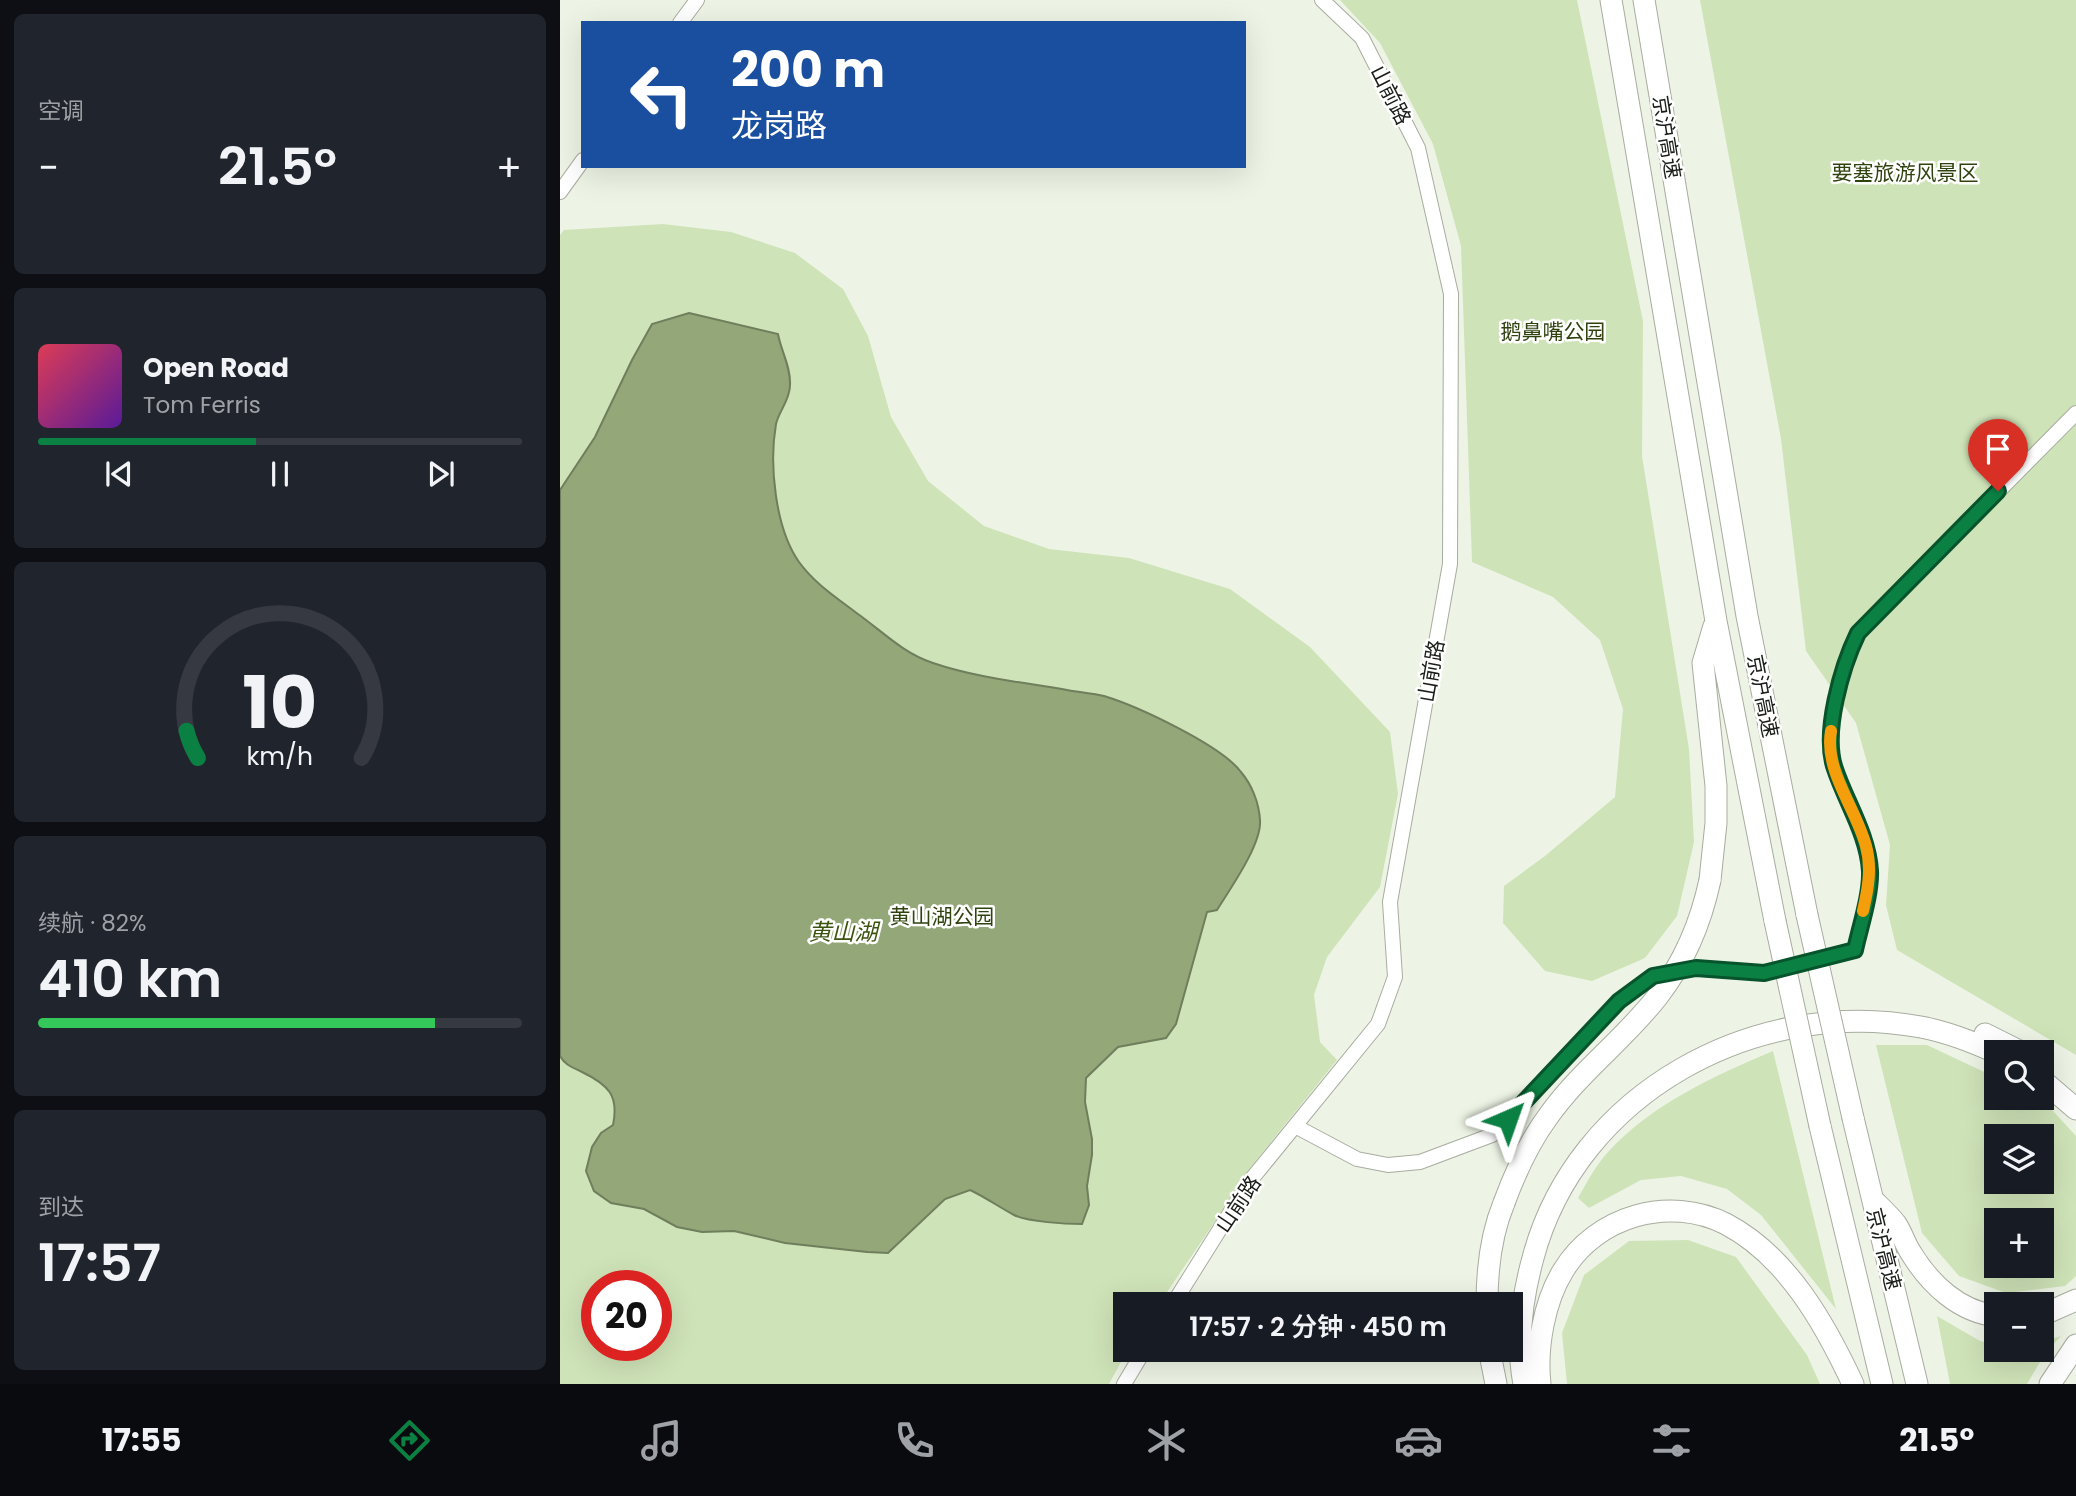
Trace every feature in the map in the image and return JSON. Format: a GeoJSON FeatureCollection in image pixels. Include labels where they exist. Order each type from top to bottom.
{"type":"FeatureCollection","features":[{"type":"Feature","properties":{"kind":"highway","name":"京沪高速"},"geometry":{"type":"LineString","coordinates":[[1611,0],[1735,727],[1820,1126],[1882,1384]]}},
{"type":"Feature","properties":{"kind":"highway","name":"京沪高速"},"geometry":{"type":"LineString","coordinates":[[1644,0],[1764,702],[1807,915],[1917,1384]]}},
{"type":"Feature","properties":{"kind":"highway"},"geometry":{"type":"LineString","coordinates":[[1488,1292],[1499,1214],[1520,1161],[1546,1118],[1574,1083],[1657,997],[1679,966],[1696,931],[1710,880],[1716,823],[1712,731],[1703,663],[1716,621]]}},
{"type":"Feature","properties":{"kind":"highway"},"geometry":{"type":"LineString","coordinates":[[1513,1292],[1515,1276],[1553,1176],[1576,1142],[1603,1111],[1635,1083],[1671,1060],[1708,1041],[1749,1026],[1790,1016],[1834,1011],[1878,1010],[1923,1015],[1966,1026],[1996,1040]]}},
{"type":"Feature","properties":{"kind":"highway"},"geometry":{"type":"LineString","coordinates":[[1524,1384],[1521,1329],[1533,1232],[1586,1150],[1612,1119],[1642,1093],[1713,1053],[1753,1037],[1793,1028],[1834,1023],[1921,1027],[1984,1048]]}},
{"type":"Feature","properties":{"kind":"highway"},"geometry":{"type":"LineString","coordinates":[[2054,1074],[2076,1091]]}},
{"type":"Feature","properties":{"kind":"highway"},"geometry":{"type":"LineString","coordinates":[[2054,1090],[2076,1109]]}},
{"type":"Feature","properties":{"kind":"highway"},"geometry":{"type":"LineString","coordinates":[[1872,1198],[1897,1225],[1924,1273],[1955,1301],[1984,1313]]}},
{"type":"Feature","properties":{"kind":"highway"},"geometry":{"type":"LineString","coordinates":[[1540,1384],[1542,1331],[1550,1297],[1563,1270],[1584,1245],[1607,1227],[1633,1216],[1661,1210],[1692,1213],[1725,1224],[1754,1243],[1780,1268],[1805,1299],[1829,1336],[1853,1384]]}},
{"type":"Feature","properties":{"kind":"highway"},"geometry":{"type":"LineString","coordinates":[[2054,1310],[2076,1300]]}},
{"type":"Feature","properties":{"kind":"highway"},"geometry":{"type":"LineString","coordinates":[[2050,1384],[2076,1345]]}},
{"type":"Feature","properties":{"kind":"highway"},"geometry":{"type":"LineString","coordinates":[[1492,1362],[1496,1384]]}},
{"type":"Feature","properties":{"kind":"highway"},"geometry":{"type":"LineString","coordinates":[[1511,1362],[1512,1384]]}},
{"type":"Feature","properties":{"kind":"street"},"geometry":{"type":"LineString","coordinates":[[681,21],[697,0]]}},
{"type":"Feature","properties":{"kind":"street","name":"山前路"},"geometry":{"type":"LineString","coordinates":[[1181,1292],[1250,1181],[1378,1024],[1395,977],[1390,902],[1450,564],[1451,294],[1418,148],[1362,38],[1322,0]]}},
{"type":"Feature","properties":{"kind":"street"},"geometry":{"type":"LineString","coordinates":[[560,192],[581,163]]}},
{"type":"Feature","properties":{"kind":"street"},"geometry":{"type":"LineString","coordinates":[[1295,1126],[1357,1159],[1388,1165],[1420,1162],[1493,1135],[1619,1001],[1653,976],[1696,968],[1764,973],[1855,950],[1870,873],[1866,845],[1833,765],[1830,738],[1847,656],[1858,633],[2076,413]]}},
{"type":"Feature","properties":{"kind":"street"},"geometry":{"type":"LineString","coordinates":[[1124,1384],[1137,1362]]}},
{"type":"Feature","properties":{"kind":"green space","name":"鹅鼻嘴公园"},"geometry":{"type":"Polygon","coordinates":[[[1340,0],[1577,0],[1643,321],[1642,456],[1689,749],[1694,842],[1677,916],[1645,958],[1592,981],[1545,971],[1503,923],[1504,886],[1545,856],[1615,797],[1623,709],[1600,640],[1553,597],[1472,562],[1461,246],[1433,144],[1380,43],[1340,0]]]}},
{"type":"Feature","properties":{"kind":"green space","name":"要塞旅游风景区"},"geometry":{"type":"Polygon","coordinates":[[[1700,0],[2076,0],[2076,1055],[1897,950],[1886,905],[1890,845],[1856,723],[1806,651],[1781,439],[1700,0]]]}},
{"type":"Feature","properties":{"kind":"green space","name":"黄山湖公园"},"geometry":{"type":"Polygon","coordinates":[[[663,224],[731,232],[795,253],[843,289],[868,336],[891,417],[928,481],[984,526],[1049,549],[1129,558],[1230,589],[1310,647],[1390,732],[1398,794],[1380,887],[1327,957],[1314,995],[1320,1042],[1337,1060],[1258,1158],[1167,1292],[1113,1292],[1113,1362],[1121,1362],[1109,1384],[560,1384],[560,235],[564,230],[663,224]]]}},
{"type":"Feature","properties":{"kind":"green space"},"geometry":{"type":"Polygon","coordinates":[[[1876,1045],[1927,1045],[1984,1072],[1984,1110],[2052,1110],[2076,1136],[2076,1276],[2065,1286],[2003,1292],[1959,1276],[1922,1233],[1876,1045]]]}},
{"type":"Feature","properties":{"kind":"green space"},"geometry":{"type":"Polygon","coordinates":[[[1773,1051],[1836,1309],[1761,1215],[1727,1189],[1681,1176],[1641,1180],[1589,1208],[1578,1198],[1604,1157],[1644,1119],[1706,1081],[1773,1051]]]}},
{"type":"Feature","properties":{"kind":"green space"},"geometry":{"type":"Polygon","coordinates":[[[1688,1240],[1736,1257],[1807,1355],[1820,1384],[1567,1384],[1562,1333],[1584,1275],[1629,1241],[1688,1240]]]}},
{"type":"Feature","properties":{"kind":"green space"},"geometry":{"type":"Polygon","coordinates":[[[1937,1316],[1984,1342],[1984,1362],[2040,1362],[2027,1384],[1950,1384],[1937,1316]]]}},
{"type":"Feature","properties":{"kind":"water","name":"黄山湖"},"geometry":{"type":"Polygon","coordinates":[[[689,313],[778,334],[790,385],[776,424],[774,440],[774,476],[779,514],[784,532],[799,562],[819,584],[894,642],[922,659],[980,676],[1104,696],[1157,717],[1231,761],[1245,777],[1254,794],[1260,820],[1256,841],[1217,910],[1207,912],[1176,1024],[1166,1038],[1118,1047],[1086,1078],[1085,1102],[1092,1155],[1087,1186],[1089,1205],[1082,1224],[1020,1217],[970,1190],[945,1199],[888,1253],[867,1252],[785,1243],[734,1231],[702,1232],[677,1227],[644,1209],[611,1203],[594,1191],[586,1171],[592,1147],[601,1133],[613,1125],[613,1099],[610,1092],[599,1082],[569,1066],[560,1056],[560,490],[595,437],[652,324],[689,313]]]}},
{"type":"Feature","properties":{"kind":"slow traffic"},"geometry":{"type":"LineString","coordinates":[[1831,731],[1833,765],[1866,845],[1870,873],[1863,911]]}},
{"type":"Feature","properties":{"kind":"route"},"geometry":{"type":"LineString","coordinates":[[1508,1119],[1619,1001],[1653,976],[1696,968],[1764,973],[1855,950],[1870,873],[1866,845],[1833,765],[1830,738],[1847,656],[1858,633],[1998,491]]}}]}
